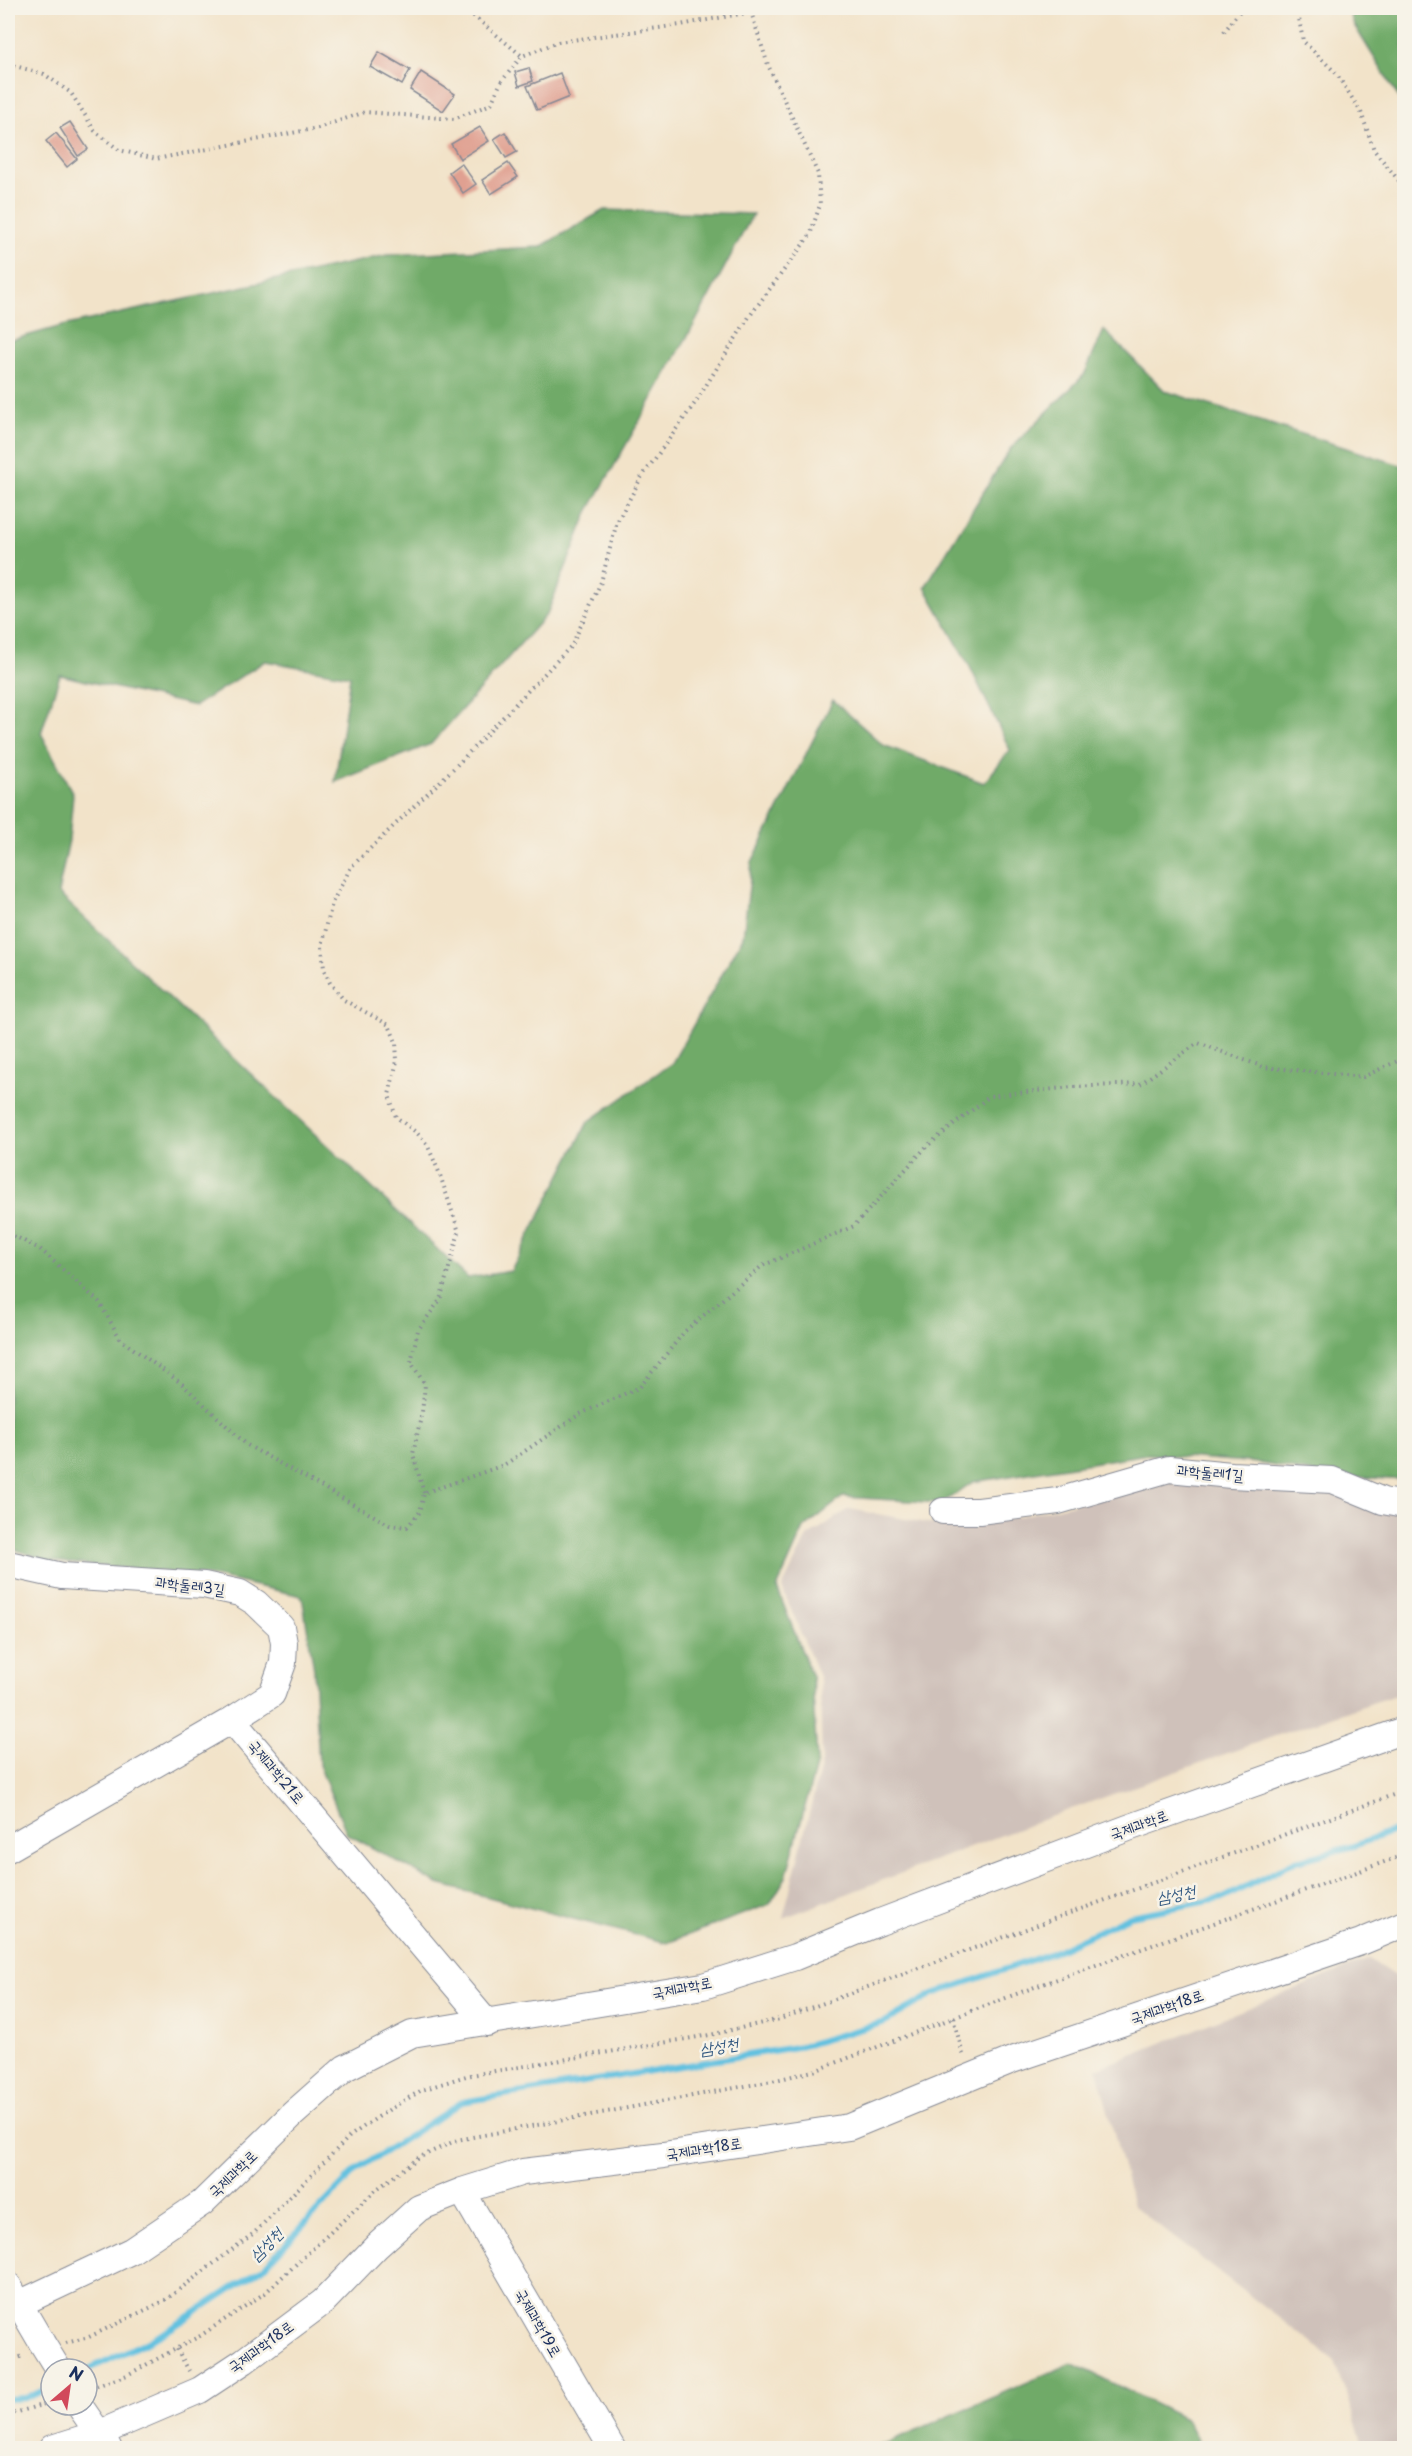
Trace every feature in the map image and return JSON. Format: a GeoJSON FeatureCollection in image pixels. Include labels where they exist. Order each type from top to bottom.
{"type":"FeatureCollection","features":[{"type":"Feature","properties":{"kind":"street","name":"과학둘레1길"},"geometry":{"type":"LineString","coordinates":[[944,1511],[979,1511],[1058,1501],[1169,1469],[1231,1475],[1332,1480],[1383,1501],[1404,1505]]}},
{"type":"Feature","properties":{"kind":"street","name":"과학둘레3길"},"geometry":{"type":"LineString","coordinates":[[8,1564],[62,1576],[204,1585],[240,1593],[256,1603],[281,1627],[284,1643],[282,1663],[272,1694],[232,1720]]}},
{"type":"Feature","properties":{"kind":"street"},"geometry":{"type":"LineString","coordinates":[[8,1849],[232,1720]]}},
{"type":"Feature","properties":{"kind":"street","name":"국제과학21로"},"geometry":{"type":"LineString","coordinates":[[232,1720],[487,2023]]}},
{"type":"Feature","properties":{"kind":"street","name":"국제과학로"},"geometry":{"type":"LineString","coordinates":[[11,2298],[131,2251],[202,2203],[293,2114],[345,2068],[412,2034],[703,1986],[795,1957],[880,1922],[1128,1828],[1404,1730]]}},
{"type":"Feature","properties":{"kind":"street","name":"국제과학18로"},"geometry":{"type":"LineString","coordinates":[[52,2448],[105,2441],[200,2390],[244,2361],[323,2302],[377,2246],[419,2208],[462,2191],[523,2172],[663,2155],[849,2127],[1012,2060],[1360,1942],[1404,1924]]}},
{"type":"Feature","properties":{"kind":"street","name":"국제과학19로"},"geometry":{"type":"LineString","coordinates":[[462,2191],[600,2444]]}},
{"type":"Feature","properties":{"kind":"street"},"geometry":{"type":"LineString","coordinates":[[11,2298],[46,2353]]}},
{"type":"Feature","properties":{"kind":"street"},"geometry":{"type":"LineString","coordinates":[[88,2417],[105,2441]]}},
{"type":"Feature","properties":{"kind":"path"},"geometry":{"type":"LineString","coordinates":[[464,8],[522,56]]}},
{"type":"Feature","properties":{"kind":"path"},"geometry":{"type":"LineString","coordinates":[[8,64],[44,74],[71,93],[95,131],[119,150],[156,159],[318,128],[365,112],[454,118],[491,104],[501,82],[522,56],[558,42],[680,25],[751,12],[759,8]]}},
{"type":"Feature","properties":{"kind":"path"},"geometry":{"type":"LineString","coordinates":[[1224,32],[1242,8]]}},
{"type":"Feature","properties":{"kind":"path"},"geometry":{"type":"LineString","coordinates":[[1299,8],[1302,41],[1336,73],[1361,112],[1374,150],[1404,187]]}},
{"type":"Feature","properties":{"kind":"path"},"geometry":{"type":"LineString","coordinates":[[8,1233],[40,1249],[99,1302],[122,1340],[181,1383],[247,1445],[390,1525],[407,1527],[420,1512],[424,1493],[413,1454],[425,1385],[411,1362],[418,1330],[440,1300],[459,1232],[427,1144],[417,1132],[396,1117],[388,1095],[397,1061],[396,1042],[389,1025],[344,1000],[330,983],[324,969],[322,945],[332,903],[351,867],[456,766],[572,645],[601,582],[616,522],[641,478],[695,403],[750,317],[810,235],[820,205],[818,174],[768,65],[751,12]]}},
{"type":"Feature","properties":{"kind":"path"},"geometry":{"type":"LineString","coordinates":[[424,1493],[504,1465],[580,1414],[640,1387],[685,1331],[762,1266],[854,1226],[927,1146],[990,1096],[1072,1087],[1140,1084],[1198,1043],[1264,1067],[1363,1077],[1404,1058]]}},
{"type":"Feature","properties":{"kind":"path"},"geometry":{"type":"LineString","coordinates":[[8,2360],[46,2353],[89,2337],[164,2301],[254,2234],[350,2136],[422,2090],[466,2076],[710,2035],[780,2019],[1404,1791]]}},
{"type":"Feature","properties":{"kind":"path"},"geometry":{"type":"LineString","coordinates":[[99,2385],[127,2375],[177,2349],[265,2293],[377,2189],[418,2158],[457,2140],[772,2081],[818,2070],[1032,1988],[1404,1855]]}},
{"type":"Feature","properties":{"kind":"path"},"geometry":{"type":"LineString","coordinates":[[953,2018],[970,2077]]}},
{"type":"Feature","properties":{"kind":"path"},"geometry":{"type":"LineString","coordinates":[[8,2415],[39,2406]]}},
{"type":"Feature","properties":{"kind":"shaded area"},"geometry":{"type":"Polygon","coordinates":[[[1174,1481],[1335,1489],[1404,1516],[1404,1692],[1063,1812],[783,1918],[822,1762],[820,1679],[782,1588],[807,1537],[849,1509],[943,1526],[1003,1520],[1174,1481]]]}},
{"type":"Feature","properties":{"kind":"shaded area"},"geometry":{"type":"Polygon","coordinates":[[[1369,1959],[1399,1979],[1404,1994],[1404,2448],[1364,2448],[1335,2361],[1133,2206],[1097,2069],[1369,1959]]]}},
{"type":"Feature","properties":{"kind":"green space"},"geometry":{"type":"Polygon","coordinates":[[[1348,8],[1404,8],[1404,106],[1354,25],[1348,8]]]}},
{"type":"Feature","properties":{"kind":"green space"},"geometry":{"type":"Polygon","coordinates":[[[604,210],[753,214],[695,323],[588,512],[547,614],[431,744],[335,782],[350,676],[265,661],[195,706],[60,675],[41,733],[73,794],[69,840],[58,893],[468,1278],[511,1271],[588,1122],[672,1063],[743,937],[752,862],[833,700],[883,745],[984,783],[1010,750],[970,667],[925,587],[1010,449],[1084,375],[1104,330],[1165,391],[1404,466],[1404,1480],[1324,1475],[1259,1463],[1147,1454],[973,1482],[942,1503],[843,1497],[804,1528],[777,1588],[812,1677],[817,1762],[786,1877],[770,1904],[667,1943],[438,1884],[347,1834],[319,1765],[314,1670],[302,1596],[216,1577],[49,1561],[8,1547],[8,341],[62,326],[387,255],[540,247],[604,210]]]}},
{"type":"Feature","properties":{"kind":"green space"},"geometry":{"type":"Polygon","coordinates":[[[1072,2363],[1187,2420],[1201,2448],[875,2448],[1072,2363]]]}},
{"type":"Feature","properties":{"kind":"building"},"geometry":{"type":"Polygon","coordinates":[[[379,52],[410,70],[402,85],[370,67],[379,52]]]}},
{"type":"Feature","properties":{"kind":"building"},"geometry":{"type":"Polygon","coordinates":[[[529,68],[533,81],[519,86],[515,72],[529,68]]]}},
{"type":"Feature","properties":{"kind":"building"},"geometry":{"type":"Polygon","coordinates":[[[421,72],[455,94],[443,111],[410,90],[421,72]]]}},
{"type":"Feature","properties":{"kind":"building"},"geometry":{"type":"Polygon","coordinates":[[[560,73],[569,97],[537,110],[527,86],[560,73]]]}},
{"type":"Feature","properties":{"kind":"building"},"geometry":{"type":"Polygon","coordinates":[[[70,122],[88,149],[78,156],[60,128],[70,122]]]}},
{"type":"Feature","properties":{"kind":"building"},"geometry":{"type":"Polygon","coordinates":[[[480,127],[489,141],[460,159],[451,144],[480,127]]]}},
{"type":"Feature","properties":{"kind":"building"},"geometry":{"type":"Polygon","coordinates":[[[505,132],[517,152],[506,158],[494,139],[505,132]]]}},
{"type":"Feature","properties":{"kind":"building"},"geometry":{"type":"Polygon","coordinates":[[[56,133],[77,159],[67,167],[46,141],[56,133]]]}},
{"type":"Feature","properties":{"kind":"building"},"geometry":{"type":"Polygon","coordinates":[[[461,163],[476,184],[463,193],[449,172],[461,163]]]}},
{"type":"Feature","properties":{"kind":"building"},"geometry":{"type":"Polygon","coordinates":[[[508,163],[518,177],[491,194],[482,180],[508,163]]]}},
{"type":"Feature","properties":{"kind":"waterway","name":"삼성천"},"geometry":{"type":"LineString","coordinates":[[99,2364],[161,2335],[263,2268],[356,2170],[462,2102],[802,2046],[885,2022],[933,1994],[1052,1953],[1130,1916],[1224,1898],[1296,1861],[1354,1846],[1404,1827]]}},
{"type":"Feature","properties":{"kind":"waterway","name":"삼성천"},"geometry":{"type":"LineString","coordinates":[[8,2399],[27,2398],[39,2392]]}}]}
